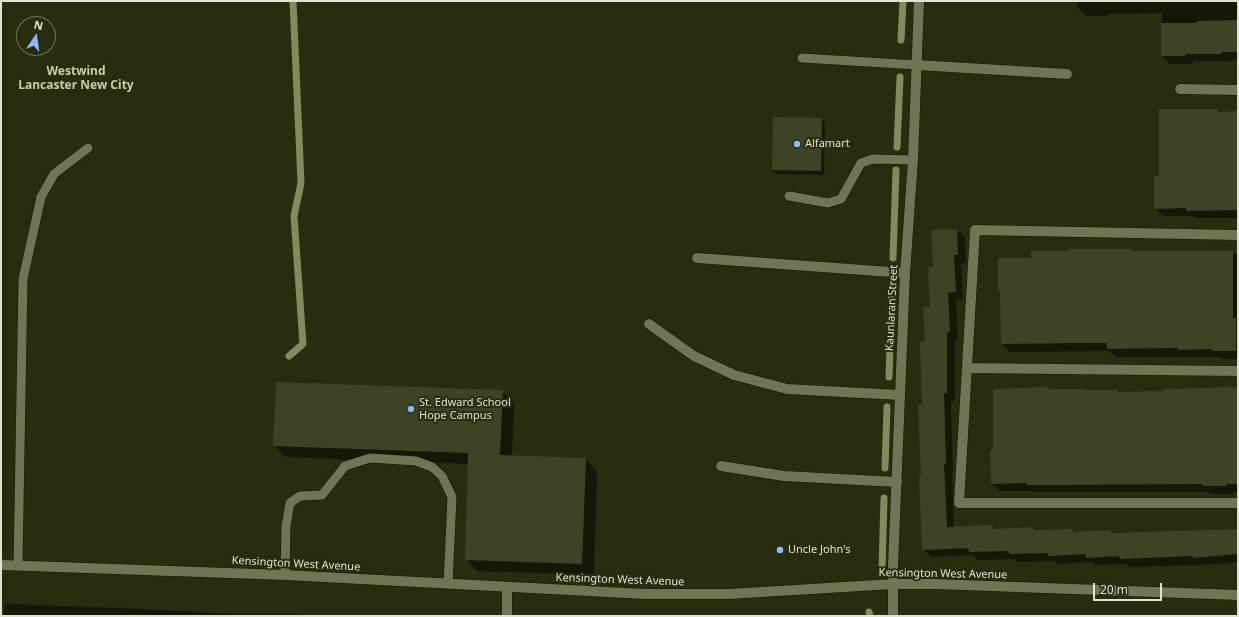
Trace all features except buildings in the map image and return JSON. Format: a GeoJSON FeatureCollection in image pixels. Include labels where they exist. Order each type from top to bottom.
{"type":"FeatureCollection","features":[{"type":"Feature","properties":{"kind":"street","name":"Kaunlaran Street"},"geometry":{"type":"LineString","coordinates":[[893,616],[905,273],[913,160],[919,1]]}},
{"type":"Feature","properties":{"kind":"street"},"geometry":{"type":"LineString","coordinates":[[917,65],[1067,74]]}},
{"type":"Feature","properties":{"kind":"street"},"geometry":{"type":"LineString","coordinates":[[1180,89],[1238,90]]}},
{"type":"Feature","properties":{"kind":"street"},"geometry":{"type":"LineString","coordinates":[[1238,235],[975,230],[959,503],[1238,503]]}},
{"type":"Feature","properties":{"kind":"street"},"geometry":{"type":"LineString","coordinates":[[697,258],[905,273]]}},
{"type":"Feature","properties":{"kind":"street"},"geometry":{"type":"LineString","coordinates":[[649,324],[694,356],[734,375],[788,389],[900,395]]}},
{"type":"Feature","properties":{"kind":"street"},"geometry":{"type":"LineString","coordinates":[[967,368],[1238,371]]}},
{"type":"Feature","properties":{"kind":"street"},"geometry":{"type":"LineString","coordinates":[[721,466],[784,476],[897,482]]}},
{"type":"Feature","properties":{"kind":"street","name":"Kensington West Avenue"},"geometry":{"type":"LineString","coordinates":[[1,565],[285,575],[507,588],[645,594],[721,594],[893,584],[934,584],[1238,595]]}},
{"type":"Feature","properties":{"kind":"street"},"geometry":{"type":"LineString","coordinates":[[507,588],[507,616]]}},
{"type":"Feature","properties":{"kind":"lane"},"geometry":{"type":"LineString","coordinates":[[802,58],[917,65]]}},
{"type":"Feature","properties":{"kind":"lane"},"geometry":{"type":"LineString","coordinates":[[18,565],[23,279],[41,197],[54,174],[88,148]]}},
{"type":"Feature","properties":{"kind":"lane"},"geometry":{"type":"LineString","coordinates":[[789,196],[828,202],[840,199],[861,163],[873,159],[913,160]]}},
{"type":"Feature","properties":{"kind":"lane"},"geometry":{"type":"LineString","coordinates":[[285,575],[286,526],[290,503],[300,496],[322,496],[345,466],[370,458],[416,461],[432,467],[442,476],[452,497],[448,584]]}},
{"type":"Feature","properties":{"kind":"waterway"},"geometry":{"type":"LineString","coordinates":[[289,356],[303,344],[294,216],[301,183],[293,1]]}},
{"type":"Feature","properties":{"kind":"waterway"},"geometry":{"type":"LineString","coordinates":[[901,40],[903,1]]}},
{"type":"Feature","properties":{"kind":"waterway"},"geometry":{"type":"LineString","coordinates":[[897,147],[900,77]]}},
{"type":"Feature","properties":{"kind":"waterway"},"geometry":{"type":"LineString","coordinates":[[893,258],[896,170]]}},
{"type":"Feature","properties":{"kind":"waterway"},"geometry":{"type":"LineString","coordinates":[[889,377],[892,285]]}},
{"type":"Feature","properties":{"kind":"waterway"},"geometry":{"type":"LineString","coordinates":[[885,468],[887,407]]}},
{"type":"Feature","properties":{"kind":"waterway"},"geometry":{"type":"LineString","coordinates":[[882,569],[884,498]]}},
{"type":"Feature","properties":{"kind":"waterway"},"geometry":{"type":"LineString","coordinates":[[869,612],[870,616]]}},
{"type":"Feature","properties":{"kind":"place","name":"Alfamart"},"geometry":{"type":"Point","coordinates":[797,144]}},
{"type":"Feature","properties":{"kind":"place","name":"St. Edward School Hope Campus"},"geometry":{"type":"Point","coordinates":[411,409]}},
{"type":"Feature","properties":{"kind":"place","name":"Uncle John's"},"geometry":{"type":"Point","coordinates":[780,550]}},
{"type":"Feature","properties":{"kind":"district","name":"Westwind Lancaster New City"},"geometry":{"type":"Point","coordinates":[76,79]}}]}
